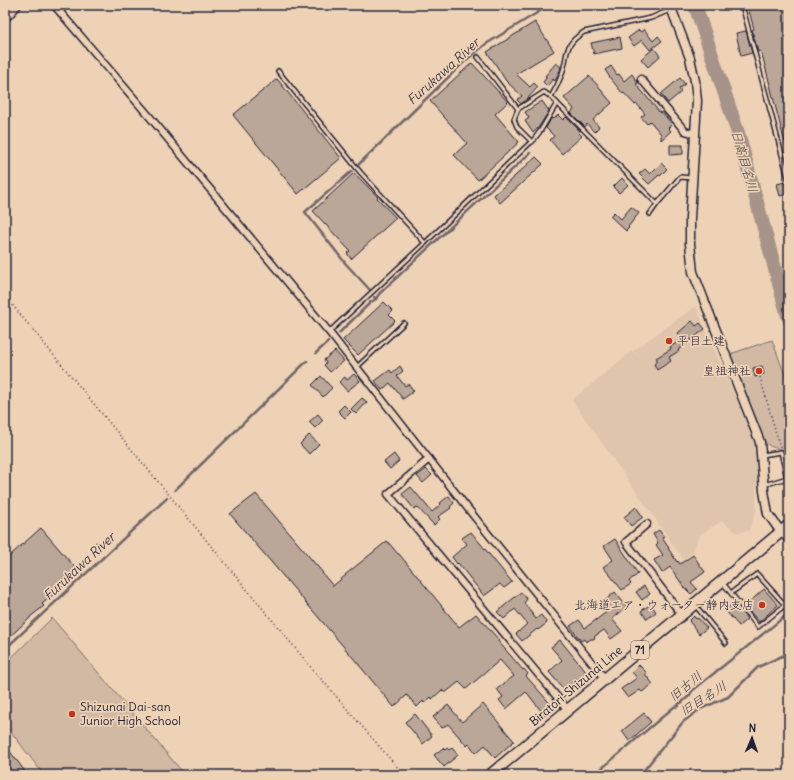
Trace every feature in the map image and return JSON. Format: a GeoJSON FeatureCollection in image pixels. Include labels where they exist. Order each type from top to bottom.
{"type":"FeatureCollection","features":[{"type":"Feature","properties":{"kind":"main road","name":"Biratori-Shizunai Line"},"geometry":{"type":"LineString","coordinates":[[490,775],[789,525]]}},
{"type":"Feature","properties":{"kind":"street"},"geometry":{"type":"LineString","coordinates":[[5,18],[17,5]]}},
{"type":"Feature","properties":{"kind":"street"},"geometry":{"type":"LineString","coordinates":[[54,5],[330,332],[473,515],[605,679]]}},
{"type":"Feature","properties":{"kind":"street"},"geometry":{"type":"LineString","coordinates":[[671,7],[690,58],[697,101],[690,218],[690,244],[693,272],[760,442],[768,514],[789,541]]}},
{"type":"Feature","properties":{"kind":"street"},"geometry":{"type":"LineString","coordinates":[[641,79],[685,131],[695,134]]}},
{"type":"Feature","properties":{"kind":"street"},"geometry":{"type":"LineString","coordinates":[[429,459],[388,494],[568,710]]}},
{"type":"Feature","properties":{"kind":"street"},"geometry":{"type":"LineString","coordinates":[[647,524],[626,542],[682,615]]}},
{"type":"Feature","properties":{"kind":"lane"},"geometry":{"type":"LineString","coordinates":[[742,5],[789,181]]}},
{"type":"Feature","properties":{"kind":"lane"},"geometry":{"type":"LineString","coordinates":[[551,97],[562,74],[566,53],[576,37],[584,32],[650,18],[671,7]]}},
{"type":"Feature","properties":{"kind":"lane"},"geometry":{"type":"LineString","coordinates":[[478,57],[518,109]]}},
{"type":"Feature","properties":{"kind":"lane"},"geometry":{"type":"LineString","coordinates":[[278,71],[360,172],[425,243]]}},
{"type":"Feature","properties":{"kind":"lane"},"geometry":{"type":"LineString","coordinates":[[531,142],[517,127],[514,119],[518,109],[544,92],[551,97],[657,204]]}},
{"type":"Feature","properties":{"kind":"lane"},"geometry":{"type":"LineString","coordinates":[[330,332],[531,142],[541,130],[557,103]]}},
{"type":"Feature","properties":{"kind":"lane"},"geometry":{"type":"LineString","coordinates":[[650,214],[680,177],[692,178]]}},
{"type":"Feature","properties":{"kind":"lane"},"geometry":{"type":"LineString","coordinates":[[357,367],[404,323]]}},
{"type":"Feature","properties":{"kind":"lane"},"geometry":{"type":"LineString","coordinates":[[762,455],[781,452],[787,478],[764,485]]}},
{"type":"Feature","properties":{"kind":"lane"},"geometry":{"type":"LineString","coordinates":[[721,581],[758,627],[785,605],[757,574],[731,593]]}},
{"type":"Feature","properties":{"kind":"lane"},"geometry":{"type":"LineString","coordinates":[[694,604],[726,643]]}},
{"type":"Feature","properties":{"kind":"path"},"geometry":{"type":"LineString","coordinates":[[5,296],[305,660],[404,775]]}},
{"type":"Feature","properties":{"kind":"path"},"geometry":{"type":"LineString","coordinates":[[760,377],[781,452]]}},
{"type":"Feature","properties":{"kind":"shaded area"},"geometry":{"type":"Polygon","coordinates":[[[696,306],[757,445],[756,512],[749,530],[738,533],[722,521],[699,535],[693,552],[684,560],[572,400],[632,351],[644,360],[633,351],[696,306]]]}},
{"type":"Feature","properties":{"kind":"shaded area"},"geometry":{"type":"Polygon","coordinates":[[[772,340],[789,388],[789,450],[769,446],[761,436],[730,354],[772,340]]]}},
{"type":"Feature","properties":{"kind":"shaded area","name":"Shizunai Dai-san Junior High School"},"geometry":{"type":"Polygon","coordinates":[[[52,618],[185,775],[44,775],[5,724],[5,664],[52,618]]]}},
{"type":"Feature","properties":{"kind":"building"},"geometry":{"type":"Polygon","coordinates":[[[756,5],[789,5],[789,148],[787,148],[783,136],[763,58],[760,51],[758,52],[752,30],[754,29],[748,7],[756,5]]]}},
{"type":"Feature","properties":{"kind":"building"},"geometry":{"type":"Polygon","coordinates":[[[535,22],[554,51],[516,74],[530,87],[534,83],[538,87],[521,104],[517,100],[522,96],[506,81],[487,52],[535,22]]]}},
{"type":"Feature","properties":{"kind":"building"},"geometry":{"type":"Polygon","coordinates":[[[644,29],[653,41],[658,36],[662,41],[650,50],[642,40],[634,46],[628,38],[639,30],[641,32],[644,29]]]}},
{"type":"Feature","properties":{"kind":"building"},"geometry":{"type":"Polygon","coordinates":[[[746,31],[752,53],[741,56],[736,33],[746,31]]]}},
{"type":"Feature","properties":{"kind":"building"},"geometry":{"type":"Polygon","coordinates":[[[620,37],[622,48],[594,54],[591,43],[620,37]]]}},
{"type":"Feature","properties":{"kind":"building"},"geometry":{"type":"Polygon","coordinates":[[[654,48],[660,56],[648,67],[641,59],[654,48]]]}},
{"type":"Feature","properties":{"kind":"building"},"geometry":{"type":"Polygon","coordinates":[[[472,63],[508,102],[495,114],[519,142],[478,180],[454,155],[467,143],[430,101],[472,63]]]}},
{"type":"Feature","properties":{"kind":"building"},"geometry":{"type":"Polygon","coordinates":[[[556,63],[561,67],[560,71],[557,74],[558,75],[555,81],[553,79],[547,86],[543,82],[547,77],[545,76],[556,63]]]}},
{"type":"Feature","properties":{"kind":"building"},"geometry":{"type":"Polygon","coordinates":[[[611,66],[617,75],[619,74],[624,81],[632,74],[638,83],[636,84],[660,113],[662,112],[672,124],[668,128],[671,131],[661,140],[661,134],[650,121],[647,124],[641,117],[645,114],[637,104],[635,105],[624,93],[623,94],[611,79],[605,70],[611,66]]]}},
{"type":"Feature","properties":{"kind":"building"},"geometry":{"type":"Polygon","coordinates":[[[589,76],[612,103],[593,120],[599,127],[594,132],[587,124],[585,127],[571,113],[574,109],[564,98],[589,76]]]}},
{"type":"Feature","properties":{"kind":"building"},"geometry":{"type":"Polygon","coordinates":[[[680,78],[685,84],[679,89],[681,92],[668,103],[661,94],[680,78]]]}},
{"type":"Feature","properties":{"kind":"building"},"geometry":{"type":"Polygon","coordinates":[[[277,79],[341,158],[298,194],[233,115],[277,79]]]}},
{"type":"Feature","properties":{"kind":"building"},"geometry":{"type":"Polygon","coordinates":[[[542,101],[549,111],[533,133],[525,121],[529,118],[525,112],[542,101]]]}},
{"type":"Feature","properties":{"kind":"building"},"geometry":{"type":"Polygon","coordinates":[[[558,115],[563,120],[566,117],[580,131],[578,132],[582,136],[562,154],[550,140],[554,136],[546,128],[552,117],[554,119],[558,115]]]}},
{"type":"Feature","properties":{"kind":"building"},"geometry":{"type":"Polygon","coordinates":[[[670,145],[683,145],[683,154],[670,155],[670,145]]]}},
{"type":"Feature","properties":{"kind":"building"},"geometry":{"type":"Polygon","coordinates":[[[536,157],[543,164],[500,203],[494,195],[536,157]]]}},
{"type":"Feature","properties":{"kind":"building"},"geometry":{"type":"Polygon","coordinates":[[[661,163],[667,169],[649,184],[639,174],[645,169],[650,174],[661,163]]]}},
{"type":"Feature","properties":{"kind":"building"},"geometry":{"type":"Polygon","coordinates":[[[354,173],[396,218],[351,259],[347,253],[350,251],[313,211],[354,173]]]}},
{"type":"Feature","properties":{"kind":"building"},"geometry":{"type":"Polygon","coordinates":[[[622,178],[628,185],[619,193],[613,187],[622,178]]]}},
{"type":"Feature","properties":{"kind":"building"},"geometry":{"type":"Polygon","coordinates":[[[785,182],[788,194],[780,196],[777,184],[785,182]]]}},
{"type":"Feature","properties":{"kind":"building"},"geometry":{"type":"Polygon","coordinates":[[[631,207],[639,213],[626,231],[610,216],[614,212],[621,219],[631,207]]]}},
{"type":"Feature","properties":{"kind":"building"},"geometry":{"type":"Polygon","coordinates":[[[384,302],[393,311],[389,315],[395,321],[358,355],[343,340],[384,302]]]}},
{"type":"Feature","properties":{"kind":"building"},"geometry":{"type":"Polygon","coordinates":[[[692,321],[696,326],[700,323],[705,329],[678,350],[679,351],[669,357],[671,361],[657,370],[654,364],[658,361],[656,358],[671,349],[670,347],[683,339],[678,333],[692,321]]]}},
{"type":"Feature","properties":{"kind":"building"},"geometry":{"type":"Polygon","coordinates":[[[335,351],[344,361],[330,372],[324,365],[326,363],[324,360],[335,351]]]}},
{"type":"Feature","properties":{"kind":"building"},"geometry":{"type":"Polygon","coordinates":[[[400,366],[403,371],[397,376],[405,386],[408,384],[414,391],[403,399],[390,383],[382,390],[375,381],[390,370],[392,373],[400,366]]]}},
{"type":"Feature","properties":{"kind":"building","name":"皇祖神社"},"geometry":{"type":"Polygon","coordinates":[[[762,366],[764,374],[755,377],[753,368],[762,366]]]}},
{"type":"Feature","properties":{"kind":"building"},"geometry":{"type":"Polygon","coordinates":[[[354,374],[360,381],[347,391],[339,382],[345,377],[347,380],[354,374]]]}},
{"type":"Feature","properties":{"kind":"building"},"geometry":{"type":"Polygon","coordinates":[[[321,376],[332,388],[323,397],[312,385],[321,376]]]}},
{"type":"Feature","properties":{"kind":"building"},"geometry":{"type":"Polygon","coordinates":[[[362,398],[367,402],[356,414],[351,409],[362,398]]]}},
{"type":"Feature","properties":{"kind":"building"},"geometry":{"type":"Polygon","coordinates":[[[344,405],[351,412],[345,418],[338,411],[344,405]]]}},
{"type":"Feature","properties":{"kind":"building"},"geometry":{"type":"Polygon","coordinates":[[[318,414],[323,420],[315,428],[309,422],[318,414]]]}},
{"type":"Feature","properties":{"kind":"building"},"geometry":{"type":"Polygon","coordinates":[[[309,435],[319,444],[309,454],[300,444],[309,435]]]}},
{"type":"Feature","properties":{"kind":"building"},"geometry":{"type":"Polygon","coordinates":[[[394,454],[399,461],[390,469],[384,462],[394,454]]]}},
{"type":"Feature","properties":{"kind":"building"},"geometry":{"type":"Polygon","coordinates":[[[426,469],[432,475],[423,483],[417,476],[426,469]]]}},
{"type":"Feature","properties":{"kind":"building"},"geometry":{"type":"Polygon","coordinates":[[[411,487],[432,512],[449,496],[454,503],[450,507],[451,508],[438,517],[440,519],[434,525],[417,507],[414,509],[402,494],[411,487]]]}},
{"type":"Feature","properties":{"kind":"building"},"geometry":{"type":"Polygon","coordinates":[[[256,494],[333,586],[387,541],[459,627],[476,614],[523,670],[524,669],[528,674],[526,676],[554,708],[545,716],[526,692],[506,709],[499,700],[503,697],[497,689],[514,676],[500,660],[466,689],[459,682],[445,693],[442,690],[432,699],[431,697],[424,703],[423,701],[417,707],[407,695],[394,707],[230,514],[256,494]]]}},
{"type":"Feature","properties":{"kind":"building"},"geometry":{"type":"Polygon","coordinates":[[[636,507],[643,517],[631,526],[624,517],[636,507]]]}},
{"type":"Feature","properties":{"kind":"building"},"geometry":{"type":"Polygon","coordinates":[[[41,528],[78,571],[71,578],[72,579],[42,604],[44,606],[5,641],[5,560],[41,528]]]}},
{"type":"Feature","properties":{"kind":"building"},"geometry":{"type":"Polygon","coordinates":[[[659,530],[664,537],[662,538],[677,562],[678,561],[680,564],[693,555],[705,572],[691,582],[697,589],[691,594],[681,584],[670,567],[662,573],[654,560],[663,555],[656,545],[658,543],[653,534],[659,530]]]}},
{"type":"Feature","properties":{"kind":"building"},"geometry":{"type":"Polygon","coordinates":[[[471,532],[512,582],[504,588],[500,584],[484,596],[452,557],[467,544],[462,538],[471,532]]]}},
{"type":"Feature","properties":{"kind":"building"},"geometry":{"type":"Polygon","coordinates":[[[615,539],[638,574],[629,581],[631,584],[622,590],[603,567],[613,560],[604,546],[615,539]]]}},
{"type":"Feature","properties":{"kind":"building"},"geometry":{"type":"Polygon","coordinates":[[[644,586],[650,594],[642,600],[636,592],[644,586]]]}},
{"type":"Feature","properties":{"kind":"building","name":"北海道エア・ウォーター静内支店"},"geometry":{"type":"Polygon","coordinates":[[[764,589],[778,605],[759,622],[745,606],[764,589]]]}},
{"type":"Feature","properties":{"kind":"building"},"geometry":{"type":"Polygon","coordinates":[[[521,592],[527,599],[524,603],[536,619],[541,615],[547,623],[522,641],[516,634],[527,624],[515,609],[504,619],[497,612],[521,592]]]}},
{"type":"Feature","properties":{"kind":"building"},"geometry":{"type":"Polygon","coordinates":[[[615,592],[627,607],[612,619],[622,631],[611,639],[604,630],[595,636],[594,639],[586,642],[584,639],[581,641],[570,626],[579,620],[585,628],[608,611],[602,603],[615,592]]]}},
{"type":"Feature","properties":{"kind":"building"},"geometry":{"type":"Polygon","coordinates":[[[651,604],[656,612],[647,619],[641,611],[651,604]]]}},
{"type":"Feature","properties":{"kind":"building"},"geometry":{"type":"Polygon","coordinates":[[[732,604],[739,611],[740,610],[747,619],[739,626],[725,610],[732,604]]]}},
{"type":"Feature","properties":{"kind":"building"},"geometry":{"type":"Polygon","coordinates":[[[694,616],[696,619],[698,618],[707,628],[699,634],[689,621],[694,616]]]}},
{"type":"Feature","properties":{"kind":"building"},"geometry":{"type":"Polygon","coordinates":[[[560,640],[591,678],[582,684],[578,680],[565,691],[549,672],[562,660],[551,647],[560,640]]]}},
{"type":"Feature","properties":{"kind":"building"},"geometry":{"type":"Polygon","coordinates":[[[639,665],[647,673],[645,674],[653,684],[642,692],[640,690],[628,698],[621,689],[637,678],[632,672],[639,665]]]}},
{"type":"Feature","properties":{"kind":"building"},"geometry":{"type":"Polygon","coordinates":[[[483,704],[514,741],[495,758],[485,745],[476,753],[469,744],[467,746],[448,724],[442,728],[433,717],[448,705],[462,722],[483,704]]]}},
{"type":"Feature","properties":{"kind":"building"},"geometry":{"type":"Polygon","coordinates":[[[644,713],[651,722],[629,741],[622,731],[644,713]]]}},
{"type":"Feature","properties":{"kind":"building"},"geometry":{"type":"Polygon","coordinates":[[[415,714],[432,736],[423,744],[405,722],[415,714]]]}},
{"type":"Feature","properties":{"kind":"building"},"geometry":{"type":"Polygon","coordinates":[[[5,745],[24,770],[28,775],[5,775],[5,745]]]}},
{"type":"Feature","properties":{"kind":"building"},"geometry":{"type":"Polygon","coordinates":[[[443,748],[445,750],[447,748],[449,750],[452,748],[458,755],[444,767],[434,755],[443,748]]]}},
{"type":"Feature","properties":{"kind":"waterway","name":"Furukawa River"},"geometry":{"type":"LineString","coordinates":[[358,165],[465,61],[486,44],[550,5]]}},
{"type":"Feature","properties":{"kind":"waterway","name":"日高目名川"},"geometry":{"type":"LineString","coordinates":[[695,5],[739,136],[789,319]]}},
{"type":"Feature","properties":{"kind":"waterway"},"geometry":{"type":"LineString","coordinates":[[376,299],[379,294],[530,153]]}},
{"type":"Feature","properties":{"kind":"waterway","name":"Furukawa River"},"geometry":{"type":"LineString","coordinates":[[352,171],[305,212],[346,264],[370,290]]}},
{"type":"Feature","properties":{"kind":"waterway","name":"Furukawa River"},"geometry":{"type":"LineString","coordinates":[[339,333],[376,299],[374,297]]}},
{"type":"Feature","properties":{"kind":"waterway","name":"Furukawa River"},"geometry":{"type":"LineString","coordinates":[[316,353],[328,342]]}},
{"type":"Feature","properties":{"kind":"waterway","name":"Furukawa River"},"geometry":{"type":"LineString","coordinates":[[175,490],[307,361]]}},
{"type":"Feature","properties":{"kind":"waterway","name":"Furukawa River"},"geometry":{"type":"LineString","coordinates":[[5,649],[167,498]]}},
{"type":"Feature","properties":{"kind":"waterway","name":"旧古川"},"geometry":{"type":"LineString","coordinates":[[594,775],[674,707],[678,706],[679,703],[689,696],[692,691],[789,613]]}},
{"type":"Feature","properties":{"kind":"waterway","name":"旧目名川"},"geometry":{"type":"LineString","coordinates":[[640,775],[683,722],[700,709],[728,697],[758,667],[789,653]]}},
{"type":"Feature","properties":{"kind":"place","name":"平目土建"},"geometry":{"type":"Point","coordinates":[669,341]}},
{"type":"Feature","properties":{"kind":"place","name":"皇祖神社"},"geometry":{"type":"Point","coordinates":[759,371]}},
{"type":"Feature","properties":{"kind":"place","name":"北海道エア・ウォーター静内支店"},"geometry":{"type":"Point","coordinates":[762,605]}},
{"type":"Feature","properties":{"kind":"place","name":"Shizunai Dai-san Junior High School"},"geometry":{"type":"Point","coordinates":[72,714]}}]}
